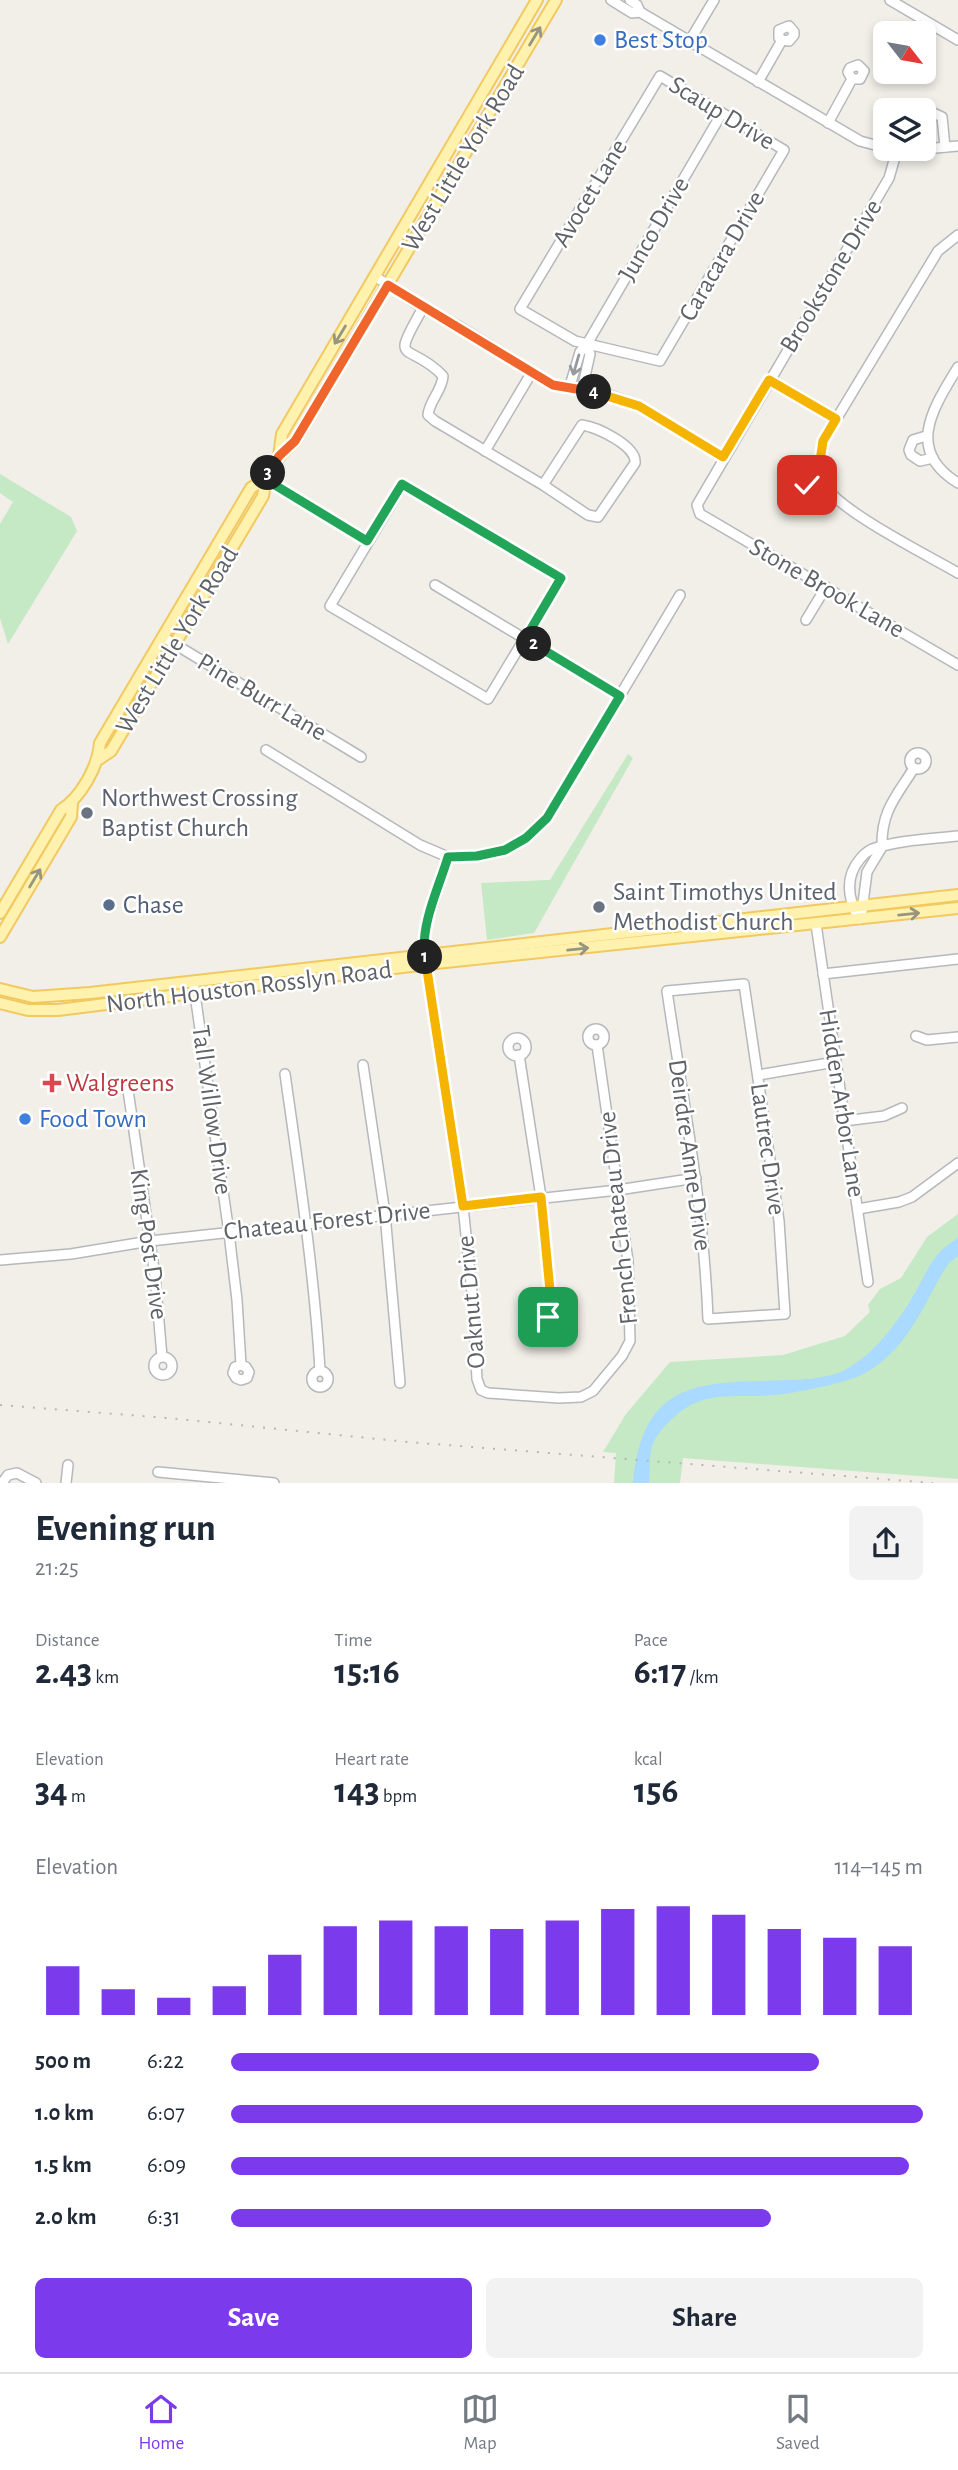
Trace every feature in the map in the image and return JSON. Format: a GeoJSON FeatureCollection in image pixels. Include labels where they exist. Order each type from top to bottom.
{"type":"FeatureCollection","features":[{"type":"Feature","properties":{"kind":"main road","name":"West Little York Road"},"geometry":{"type":"LineString","coordinates":[[279,456],[282,434],[537,0]]}},
{"type":"Feature","properties":{"kind":"main road","name":"West Little York Road"},"geometry":{"type":"LineString","coordinates":[[0,913],[61,810],[72,803],[99,759],[111,751],[263,496],[265,479],[279,456],[295,441],[556,0]]}},
{"type":"Feature","properties":{"kind":"main road"},"geometry":{"type":"LineString","coordinates":[[498,68],[512,75]]}},
{"type":"Feature","properties":{"kind":"main road"},"geometry":{"type":"LineString","coordinates":[[440,167],[454,174]]}},
{"type":"Feature","properties":{"kind":"main road","name":"West Little York Road"},"geometry":{"type":"LineString","coordinates":[[99,759],[100,743],[218,543],[251,488],[265,479]]}},
{"type":"Feature","properties":{"kind":"main road"},"geometry":{"type":"LineString","coordinates":[[218,543],[231,550]]}},
{"type":"Feature","properties":{"kind":"main road","name":"West Little York Road"},"geometry":{"type":"LineString","coordinates":[[0,937],[71,817],[72,803]]}},
{"type":"Feature","properties":{"kind":"main road"},"geometry":{"type":"LineString","coordinates":[[41,842],[53,848]]}},
{"type":"Feature","properties":{"kind":"main road","name":"North Houston Rosslyn Road"},"geometry":{"type":"LineString","coordinates":[[538,948],[630,931],[958,895]]}},
{"type":"Feature","properties":{"kind":"main road","name":"North Houston Rosslyn Road"},"geometry":{"type":"LineString","coordinates":[[0,1003],[28,1010],[58,1010],[195,994],[300,975],[426,960],[538,948],[631,944],[958,908]]}},
{"type":"Feature","properties":{"kind":"main road"},"geometry":{"type":"LineString","coordinates":[[757,918],[758,931]]}},
{"type":"Feature","properties":{"kind":"main road"},"geometry":{"type":"LineString","coordinates":[[670,940],[673,927]]}},
{"type":"Feature","properties":{"kind":"main road"},"geometry":{"type":"LineString","coordinates":[[630,931],[631,944]]}},
{"type":"Feature","properties":{"kind":"main road","name":"North Houston Rosslyn Road"},"geometry":{"type":"LineString","coordinates":[[0,989],[33,997],[194,980],[300,975]]}},
{"type":"Feature","properties":{"kind":"main road"},"geometry":{"type":"LineString","coordinates":[[58,995],[58,1010]]}},
{"type":"Feature","properties":{"kind":"street"},"geometry":{"type":"LineString","coordinates":[[611,0],[860,141],[873,144]]}},
{"type":"Feature","properties":{"kind":"street"},"geometry":{"type":"LineString","coordinates":[[630,0],[637,5],[636,12]]}},
{"type":"Feature","properties":{"kind":"street"},"geometry":{"type":"LineString","coordinates":[[689,42],[714,0]]}},
{"type":"Feature","properties":{"kind":"street"},"geometry":{"type":"LineString","coordinates":[[890,0],[958,40]]}},
{"type":"Feature","properties":{"kind":"street"},"geometry":{"type":"LineString","coordinates":[[758,82],[782,40]]}},
{"type":"Feature","properties":{"kind":"street","name":"Scaup Drive"},"geometry":{"type":"LineString","coordinates":[[660,76],[784,150]]}},
{"type":"Feature","properties":{"kind":"street","name":"Avocet Lane"},"geometry":{"type":"LineString","coordinates":[[587,344],[575,341],[520,309],[660,76]]}},
{"type":"Feature","properties":{"kind":"street"},"geometry":{"type":"LineString","coordinates":[[828,123],[852,79]]}},
{"type":"Feature","properties":{"kind":"street","name":"Junco Drive"},"geometry":{"type":"LineString","coordinates":[[569,389],[580,352],[722,113]]}},
{"type":"Feature","properties":{"kind":"street"},"geometry":{"type":"LineString","coordinates":[[936,114],[942,117],[945,147]]}},
{"type":"Feature","properties":{"kind":"street"},"geometry":{"type":"LineString","coordinates":[[936,148],[958,146]]}},
{"type":"Feature","properties":{"kind":"street","name":"Caracara Drive"},"geometry":{"type":"LineString","coordinates":[[587,344],[660,361],[784,150]]}},
{"type":"Feature","properties":{"kind":"street","name":"Brookstone Drive"},"geometry":{"type":"LineString","coordinates":[[698,509],[699,498],[889,178],[892,161]]}},
{"type":"Feature","properties":{"kind":"street"},"geometry":{"type":"LineString","coordinates":[[958,235],[937,251],[823,441],[820,461],[826,487],[846,507],[958,573]]}},
{"type":"Feature","properties":{"kind":"street"},"geometry":{"type":"LineString","coordinates":[[376,277],[553,385],[609,395],[639,406],[723,457]]}},
{"type":"Feature","properties":{"kind":"street"},"geometry":{"type":"LineString","coordinates":[[424,308],[404,341],[404,347],[408,353],[443,376],[428,415],[589,515],[598,517],[635,463],[635,455],[631,449],[590,426],[582,425],[543,485]]}},
{"type":"Feature","properties":{"kind":"street","name":"Junco Drive"},"geometry":{"type":"LineString","coordinates":[[582,390],[590,354],[587,344]]}},
{"type":"Feature","properties":{"kind":"street"},"geometry":{"type":"LineString","coordinates":[[958,367],[937,402],[926,436],[933,458],[958,482]]}},
{"type":"Feature","properties":{"kind":"street"},"geometry":{"type":"LineString","coordinates":[[485,451],[532,372]]}},
{"type":"Feature","properties":{"kind":"street"},"geometry":{"type":"LineString","coordinates":[[769,380],[836,419]]}},
{"type":"Feature","properties":{"kind":"street"},"geometry":{"type":"LineString","coordinates":[[926,436],[913,440],[909,450],[911,456],[920,461],[933,458]]}},
{"type":"Feature","properties":{"kind":"street"},"geometry":{"type":"LineString","coordinates":[[820,461],[806,470],[804,480],[811,488],[826,487]]}},
{"type":"Feature","properties":{"kind":"street"},"geometry":{"type":"LineString","coordinates":[[265,479],[367,541]]}},
{"type":"Feature","properties":{"kind":"street"},"geometry":{"type":"LineString","coordinates":[[402,484],[561,578],[488,699],[330,607],[367,541],[402,484]]}},
{"type":"Feature","properties":{"kind":"street","name":"Stone Brook Lane"},"geometry":{"type":"LineString","coordinates":[[698,509],[700,514],[958,665]]}},
{"type":"Feature","properties":{"kind":"street"},"geometry":{"type":"LineString","coordinates":[[435,585],[620,696]]}},
{"type":"Feature","properties":{"kind":"street"},"geometry":{"type":"LineString","coordinates":[[806,620],[826,587]]}},
{"type":"Feature","properties":{"kind":"street"},"geometry":{"type":"LineString","coordinates":[[266,750],[420,845],[448,857],[477,856],[505,850],[526,838],[547,818],[680,595]]}},
{"type":"Feature","properties":{"kind":"street","name":"Pine Burr Lane"},"geometry":{"type":"LineString","coordinates":[[163,637],[361,757]]}},
{"type":"Feature","properties":{"kind":"street"},"geometry":{"type":"LineString","coordinates":[[859,919],[858,906],[864,882],[882,848],[883,823],[887,812],[914,768]]}},
{"type":"Feature","properties":{"kind":"street"},"geometry":{"type":"LineString","coordinates":[[858,906],[849,890],[852,873],[871,849],[958,836]]}},
{"type":"Feature","properties":{"kind":"street","name":"Oaknut Drive"},"geometry":{"type":"LineString","coordinates":[[448,857],[423,944],[463,1206],[477,1380],[481,1390]]}},
{"type":"Feature","properties":{"kind":"street","name":"Hidden Arbor Lane"},"geometry":{"type":"LineString","coordinates":[[816,924],[868,1282]]}},
{"type":"Feature","properties":{"kind":"street"},"geometry":{"type":"LineString","coordinates":[[823,974],[958,959]]}},
{"type":"Feature","properties":{"kind":"street","name":"Tall Willow Drive"},"geometry":{"type":"LineString","coordinates":[[194,980],[229,1233],[241,1365]]}},
{"type":"Feature","properties":{"kind":"street","name":"Lautrec Drive"},"geometry":{"type":"LineString","coordinates":[[667,991],[744,984],[779,1221],[785,1314],[708,1319]]}},
{"type":"Feature","properties":{"kind":"street","name":"Deirdre Anne Drive"},"geometry":{"type":"LineString","coordinates":[[667,991],[695,1178],[706,1271],[708,1319]]}},
{"type":"Feature","properties":{"kind":"street"},"geometry":{"type":"LineString","coordinates":[[916,1036],[927,1040],[958,1037]]}},
{"type":"Feature","properties":{"kind":"street","name":"French Chateau Drive"},"geometry":{"type":"LineString","coordinates":[[481,1390],[488,1393],[547,1398],[581,1397],[593,1391],[622,1356],[630,1341],[628,1261],[597,1045]]}},
{"type":"Feature","properties":{"kind":"street"},"geometry":{"type":"LineString","coordinates":[[519,1055],[541,1197],[551,1301]]}},
{"type":"Feature","properties":{"kind":"street"},"geometry":{"type":"LineString","coordinates":[[758,1075],[835,1062]]}},
{"type":"Feature","properties":{"kind":"street"},"geometry":{"type":"LineString","coordinates":[[363,1065],[385,1214],[400,1383]]}},
{"type":"Feature","properties":{"kind":"street"},"geometry":{"type":"LineString","coordinates":[[285,1074],[307,1224],[320,1370]]}},
{"type":"Feature","properties":{"kind":"street","name":"King Post Drive"},"geometry":{"type":"LineString","coordinates":[[128,1090],[150,1241],[162,1357]]}},
{"type":"Feature","properties":{"kind":"street"},"geometry":{"type":"LineString","coordinates":[[844,1121],[884,1116],[902,1108]]}},
{"type":"Feature","properties":{"kind":"street"},"geometry":{"type":"LineString","coordinates":[[858,1209],[912,1197],[958,1163]]}},
{"type":"Feature","properties":{"kind":"street","name":"Chateau Forest Drive"},"geometry":{"type":"LineString","coordinates":[[0,1260],[71,1254],[150,1241],[385,1214],[618,1190],[695,1178]]}},
{"type":"Feature","properties":{"kind":"street"},"geometry":{"type":"LineString","coordinates":[[66,1483],[68,1465]]}},
{"type":"Feature","properties":{"kind":"street"},"geometry":{"type":"LineString","coordinates":[[158,1472],[274,1483]]}},
{"type":"Feature","properties":{"kind":"street"},"geometry":{"type":"LineString","coordinates":[[2,1483],[8,1475],[17,1473],[36,1483]]}},
{"type":"Feature","properties":{"kind":"green space"},"geometry":{"type":"Polygon","coordinates":[[[0,474],[71,517],[77,531],[8,644],[0,618],[0,524],[13,502],[0,493],[0,474]]]}},
{"type":"Feature","properties":{"kind":"green space"},"geometry":{"type":"Polygon","coordinates":[[[628,754],[633,758],[534,933],[487,940],[481,883],[550,880],[628,754]]]}},
{"type":"Feature","properties":{"kind":"green space"},"geometry":{"type":"Polygon","coordinates":[[[958,1214],[958,1479],[683,1458],[680,1483],[614,1483],[616,1453],[603,1452],[626,1414],[670,1362],[783,1355],[845,1336],[870,1312],[868,1305],[880,1289],[901,1278],[927,1237],[958,1214]]]}},
{"type":"Feature","properties":{"kind":"water"},"geometry":{"type":"Polygon","coordinates":[[[958,1237],[958,1256],[945,1268],[903,1340],[875,1367],[855,1377],[807,1390],[775,1395],[717,1397],[692,1404],[667,1424],[655,1440],[650,1455],[649,1483],[633,1483],[639,1448],[650,1422],[664,1404],[683,1392],[705,1386],[731,1382],[811,1379],[847,1369],[868,1353],[895,1324],[935,1258],[958,1237]]]}},
{"type":"Feature","properties":{"kind":"railway"},"geometry":{"type":"LineString","coordinates":[[0,1405],[168,1418],[408,1442],[933,1483]]}},
{"type":"Feature","properties":{"kind":"place","name":"Best Stop"},"geometry":{"type":"Point","coordinates":[600,40]}},
{"type":"Feature","properties":{"kind":"place","name":"Northwest Crossing Baptist Church"},"geometry":{"type":"Point","coordinates":[87,813]}},
{"type":"Feature","properties":{"kind":"place","name":"Chase"},"geometry":{"type":"Point","coordinates":[109,905]}},
{"type":"Feature","properties":{"kind":"place","name":"Saint Timothys United Methodist Church"},"geometry":{"type":"Point","coordinates":[599,907]}},
{"type":"Feature","properties":{"kind":"place","name":"Walgreens"},"geometry":{"type":"Point","coordinates":[52,1083]}},
{"type":"Feature","properties":{"kind":"place","name":"Food Town"},"geometry":{"type":"Point","coordinates":[25,1119]}},
{"type":"Feature","properties":{"kind":"route"},"geometry":{"type":"LineString","coordinates":[[548,1317],[543,1310],[545,1304],[551,1301],[541,1197],[463,1206],[423,944],[448,857],[477,856],[505,850],[526,838],[547,818],[620,696],[525,639],[561,578],[402,484],[367,541],[265,479],[279,456],[295,441],[388,285],[553,385],[609,395],[639,406],[723,457],[769,380],[836,419],[823,441],[820,461],[810,465],[803,475],[807,485]]}}]}
